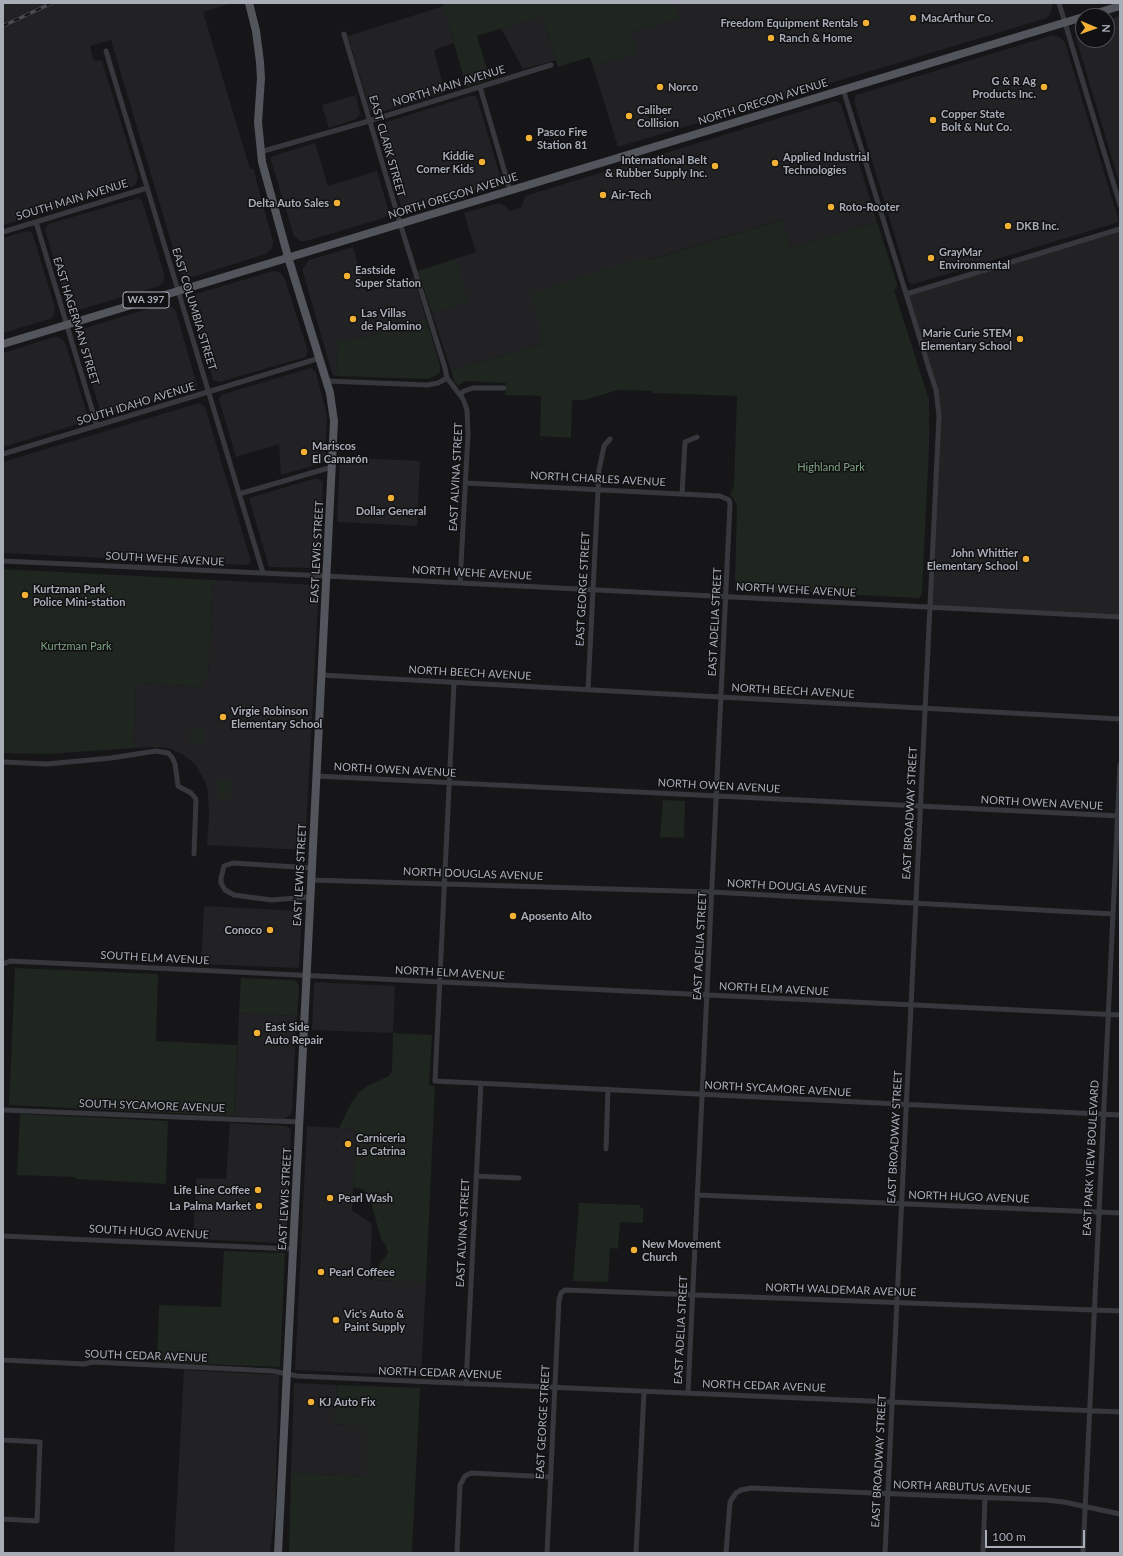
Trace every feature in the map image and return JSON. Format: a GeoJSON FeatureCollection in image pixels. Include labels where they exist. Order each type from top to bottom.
{"type":"FeatureCollection","features":[{"type":"Feature","properties":{"kind":"main road","name":"EAST LEWIS STREET"},"geometry":{"type":"LineString","coordinates":[[250,6],[256,30],[260,62],[261,78],[258,122],[260,152],[264,173],[288,257],[320,358],[334,413],[278,1553]]}},
{"type":"Feature","properties":{"kind":"main road","name":"NORTH OREGON AVENUE"},"geometry":{"type":"LineString","coordinates":[[288,257],[1075,20]]}},
{"type":"Feature","properties":{"kind":"main road","name":"WA 397"},"geometry":{"type":"LineString","coordinates":[[3,344],[288,257]]}},
{"type":"Feature","properties":{"kind":"street"},"geometry":{"type":"LineString","coordinates":[[1059,3],[1120,205]]}},
{"type":"Feature","properties":{"kind":"street","name":"EAST CLARK STREET"},"geometry":{"type":"LineString","coordinates":[[344,34],[447,378]]}},
{"type":"Feature","properties":{"kind":"street","name":"EAST COLUMBIA STREET"},"geometry":{"type":"LineString","coordinates":[[106,51],[263,573]]}},
{"type":"Feature","properties":{"kind":"street","name":"NORTH MAIN AVENUE"},"geometry":{"type":"LineString","coordinates":[[260,152],[370,121],[551,65]]}},
{"type":"Feature","properties":{"kind":"street"},"geometry":{"type":"LineString","coordinates":[[480,87],[510,190]]}},
{"type":"Feature","properties":{"kind":"street","name":"EAST BROADWAY STREET"},"geometry":{"type":"LineString","coordinates":[[843,89],[936,390],[939,416],[885,1553]]}},
{"type":"Feature","properties":{"kind":"street","name":"SOUTH MAIN AVENUE"},"geometry":{"type":"LineString","coordinates":[[3,232],[147,188]]}},
{"type":"Feature","properties":{"kind":"street","name":"EAST HAGERMAN STREET"},"geometry":{"type":"LineString","coordinates":[[36,222],[97,426]]}},
{"type":"Feature","properties":{"kind":"street"},"geometry":{"type":"LineString","coordinates":[[906,294],[1120,229]]}},
{"type":"Feature","properties":{"kind":"street","name":"SOUTH IDAHO AVENUE"},"geometry":{"type":"LineString","coordinates":[[3,454],[320,358]]}},
{"type":"Feature","properties":{"kind":"street"},"geometry":{"type":"LineString","coordinates":[[326,381],[427,385],[438,383],[447,378]]}},
{"type":"Feature","properties":{"kind":"street","name":"EAST ALVINA STREET"},"geometry":{"type":"LineString","coordinates":[[447,378],[466,403],[468,417],[460,583]]}},
{"type":"Feature","properties":{"kind":"street"},"geometry":{"type":"LineString","coordinates":[[460,395],[464,391],[473,388],[504,388]]}},
{"type":"Feature","properties":{"kind":"street"},"geometry":{"type":"LineString","coordinates":[[682,494],[685,442],[697,437]]}},
{"type":"Feature","properties":{"kind":"street","name":"EAST GEORGE STREET"},"geometry":{"type":"LineString","coordinates":[[588,690],[598,489],[601,457],[604,446],[610,438]]}},
{"type":"Feature","properties":{"kind":"street"},"geometry":{"type":"LineString","coordinates":[[239,494],[332,467]]}},
{"type":"Feature","properties":{"kind":"street","name":"NORTH CHARLES AVENUE"},"geometry":{"type":"LineString","coordinates":[[466,483],[720,496],[729,500]]}},
{"type":"Feature","properties":{"kind":"street","name":"EAST ADELIA STREET"},"geometry":{"type":"LineString","coordinates":[[688,1393],[731,509],[729,500]]}},
{"type":"Feature","properties":{"kind":"street","name":"SOUTH WEHE AVENUE"},"geometry":{"type":"LineString","coordinates":[[3,562],[326,576]]}},
{"type":"Feature","properties":{"kind":"street","name":"NORTH WEHE AVENUE"},"geometry":{"type":"LineString","coordinates":[[326,576],[1120,617]]}},
{"type":"Feature","properties":{"kind":"street","name":"NORTH BEECH AVENUE"},"geometry":{"type":"LineString","coordinates":[[322,675],[1120,719]]}},
{"type":"Feature","properties":{"kind":"street"},"geometry":{"type":"LineString","coordinates":[[440,982],[454,683]]}},
{"type":"Feature","properties":{"kind":"street"},"geometry":{"type":"LineString","coordinates":[[3,762],[47,764],[111,758],[156,751],[168,753],[172,757],[175,764],[178,786],[192,792],[196,799],[194,854]]}},
{"type":"Feature","properties":{"kind":"street","name":"EAST PARK VIEW BOULEVARD"},"geometry":{"type":"LineString","coordinates":[[1083,1553],[1103,1114],[1119,816],[1120,765]]}},
{"type":"Feature","properties":{"kind":"street","name":"NORTH OWEN AVENUE"},"geometry":{"type":"LineString","coordinates":[[316,776],[1119,816]]}},
{"type":"Feature","properties":{"kind":"street"},"geometry":{"type":"LineString","coordinates":[[310,897],[271,900],[234,895],[225,890],[221,883],[221,878],[224,866],[233,863],[312,868]]}},
{"type":"Feature","properties":{"kind":"street","name":"NORTH DOUGLAS AVENUE"},"geometry":{"type":"LineString","coordinates":[[311,880],[712,892],[1113,914]]}},
{"type":"Feature","properties":{"kind":"street","name":"SOUTH ELM AVENUE"},"geometry":{"type":"LineString","coordinates":[[3,964],[10,961],[307,976]]}},
{"type":"Feature","properties":{"kind":"street","name":"NORTH ELM AVENUE"},"geometry":{"type":"LineString","coordinates":[[307,976],[1120,1015]]}},
{"type":"Feature","properties":{"kind":"street","name":"NORTH SYCAMORE AVENUE"},"geometry":{"type":"LineString","coordinates":[[440,982],[435,1081],[1120,1115]]}},
{"type":"Feature","properties":{"kind":"street","name":"EAST ALVINA STREET"},"geometry":{"type":"LineString","coordinates":[[466,1384],[481,1083]]}},
{"type":"Feature","properties":{"kind":"street"},"geometry":{"type":"LineString","coordinates":[[606,1150],[608,1090]]}},
{"type":"Feature","properties":{"kind":"street","name":"SOUTH SYCAMORE AVENUE"},"geometry":{"type":"LineString","coordinates":[[3,1110],[300,1122]]}},
{"type":"Feature","properties":{"kind":"street"},"geometry":{"type":"LineString","coordinates":[[476,1176],[519,1178]]}},
{"type":"Feature","properties":{"kind":"street","name":"NORTH HUGO AVENUE"},"geometry":{"type":"LineString","coordinates":[[698,1194],[1120,1213]]}},
{"type":"Feature","properties":{"kind":"street","name":"SOUTH HUGO AVENUE"},"geometry":{"type":"LineString","coordinates":[[3,1236],[293,1249]]}},
{"type":"Feature","properties":{"kind":"street","name":"NORTH WALDEMAR AVENUE"},"geometry":{"type":"LineString","coordinates":[[561,1292],[568,1289],[1120,1311]]}},
{"type":"Feature","properties":{"kind":"street","name":"EAST GEORGE STREET"},"geometry":{"type":"LineString","coordinates":[[547,1553],[559,1300],[561,1292]]}},
{"type":"Feature","properties":{"kind":"street","name":"SOUTH CEDAR AVENUE"},"geometry":{"type":"LineString","coordinates":[[3,1360],[84,1364],[93,1362],[159,1365],[278,1372],[287,1374]]}},
{"type":"Feature","properties":{"kind":"street","name":"NORTH CEDAR AVENUE"},"geometry":{"type":"LineString","coordinates":[[287,1374],[297,1376],[466,1384],[1120,1412]]}},
{"type":"Feature","properties":{"kind":"street"},"geometry":{"type":"LineString","coordinates":[[636,1553],[644,1392]]}},
{"type":"Feature","properties":{"kind":"street"},"geometry":{"type":"LineString","coordinates":[[3,1440],[40,1442],[37,1521],[3,1519]]}},
{"type":"Feature","properties":{"kind":"street"},"geometry":{"type":"LineString","coordinates":[[457,1553],[460,1485],[465,1476],[471,1474],[551,1477]]}},
{"type":"Feature","properties":{"kind":"street","name":"NORTH ARBUTUS AVENUE"},"geometry":{"type":"LineString","coordinates":[[726,1553],[729,1508],[732,1497],[741,1490],[751,1488],[1046,1500],[1120,1514]]}},
{"type":"Feature","properties":{"kind":"street"},"geometry":{"type":"LineString","coordinates":[[982,1553],[985,1498]]}},
{"type":"Feature","properties":{"kind":"shaded area"},"geometry":{"type":"Polygon","coordinates":[[[3,3],[232,3],[203,12],[250,169],[254,169],[273,241],[272,248],[266,254],[192,277],[185,276],[180,272],[111,40],[90,46],[93,60],[102,61],[138,178],[134,186],[3,225],[3,3]]]}},
{"type":"Feature","properties":{"kind":"shaded area"},"geometry":{"type":"Polygon","coordinates":[[[675,3],[1053,4],[1047,18],[618,147],[593,66],[637,53],[631,32],[679,18],[675,3]]]}},
{"type":"Feature","properties":{"kind":"shaded area"},"geometry":{"type":"Polygon","coordinates":[[[444,6],[454,43],[434,50],[445,93],[375,114],[370,110],[348,36],[444,6]]]}},
{"type":"Feature","properties":{"kind":"shaded area"},"geometry":{"type":"Polygon","coordinates":[[[542,16],[556,60],[523,69],[501,28],[542,16]]]}},
{"type":"Feature","properties":{"kind":"shaded area"},"geometry":{"type":"Polygon","coordinates":[[[1120,16],[1120,185],[1079,48],[1115,48],[1115,18],[1120,16]]]}},
{"type":"Feature","properties":{"kind":"shaded area"},"geometry":{"type":"Polygon","coordinates":[[[1053,35],[1061,38],[1065,43],[1119,222],[914,284],[909,283],[854,101],[856,95],[1053,35]]]}},
{"type":"Feature","properties":{"kind":"shaded area"},"geometry":{"type":"Polygon","coordinates":[[[356,95],[360,114],[356,119],[329,128],[322,105],[356,95]]]}},
{"type":"Feature","properties":{"kind":"shaded area"},"geometry":{"type":"Polygon","coordinates":[[[470,96],[475,96],[477,98],[500,180],[497,184],[412,210],[402,207],[376,126],[470,96]]]}},
{"type":"Feature","properties":{"kind":"shaded area"},"geometry":{"type":"Polygon","coordinates":[[[835,101],[841,104],[877,222],[790,248],[781,220],[645,261],[645,258],[532,293],[541,329],[542,344],[451,370],[432,313],[467,301],[455,259],[476,252],[464,213],[499,203],[507,207],[510,211],[522,207],[525,196],[835,101]]]}},
{"type":"Feature","properties":{"kind":"shaded area"},"geometry":{"type":"Polygon","coordinates":[[[315,143],[328,186],[377,171],[388,209],[388,214],[384,218],[306,241],[300,241],[294,236],[270,157],[315,143]]]}},
{"type":"Feature","properties":{"kind":"shaded area"},"geometry":{"type":"Polygon","coordinates":[[[138,198],[142,200],[164,274],[164,281],[159,286],[79,310],[71,309],[67,304],[45,229],[48,224],[138,198]]]}},
{"type":"Feature","properties":{"kind":"shaded area"},"geometry":{"type":"Polygon","coordinates":[[[1120,229],[1120,617],[930,607],[938,403],[906,294],[1120,229]]]}},
{"type":"Feature","properties":{"kind":"shaded area"},"geometry":{"type":"Polygon","coordinates":[[[26,231],[31,232],[33,235],[55,308],[54,315],[50,319],[3,333],[3,238],[26,231]]]}},
{"type":"Feature","properties":{"kind":"shaded area"},"geometry":{"type":"Polygon","coordinates":[[[353,247],[366,292],[414,278],[426,319],[366,337],[338,341],[337,376],[334,376],[303,268],[309,260],[353,247]]]}},
{"type":"Feature","properties":{"kind":"shaded area"},"geometry":{"type":"Polygon","coordinates":[[[273,271],[279,272],[284,277],[308,351],[306,357],[219,382],[213,380],[190,304],[192,297],[196,294],[273,271]]]}},
{"type":"Feature","properties":{"kind":"shaded area"},"geometry":{"type":"Polygon","coordinates":[[[164,304],[170,305],[176,311],[197,386],[196,389],[103,416],[101,414],[79,339],[79,334],[85,328],[164,304]]]}},
{"type":"Feature","properties":{"kind":"shaded area"},"geometry":{"type":"Polygon","coordinates":[[[58,337],[63,340],[66,345],[88,417],[87,420],[85,422],[3,447],[3,353],[58,337]]]}},
{"type":"Feature","properties":{"kind":"shaded area"},"geometry":{"type":"Polygon","coordinates":[[[310,368],[316,373],[327,416],[325,460],[322,463],[281,475],[279,444],[236,457],[219,399],[221,395],[310,368]]]}},
{"type":"Feature","properties":{"kind":"shaded area"},"geometry":{"type":"Polygon","coordinates":[[[199,403],[205,407],[251,561],[248,565],[3,553],[3,462],[199,403]]]}},
{"type":"Feature","properties":{"kind":"shaded area"},"geometry":{"type":"Polygon","coordinates":[[[340,457],[420,461],[417,526],[337,522],[340,457]]]}},
{"type":"Feature","properties":{"kind":"shaded area"},"geometry":{"type":"Polygon","coordinates":[[[317,478],[323,482],[319,563],[315,568],[269,567],[249,498],[317,478]]]}},
{"type":"Feature","properties":{"kind":"shaded area","name":"Virgie Robinson Elementary School"},"geometry":{"type":"Polygon","coordinates":[[[213,580],[319,585],[305,850],[207,845],[209,816],[208,792],[205,782],[195,764],[182,754],[170,749],[161,747],[133,748],[136,688],[141,683],[202,687],[202,681],[208,675],[213,580]]]}},
{"type":"Feature","properties":{"kind":"shaded area"},"geometry":{"type":"Polygon","coordinates":[[[204,906],[302,911],[298,968],[201,964],[204,906]]]}},
{"type":"Feature","properties":{"kind":"shaded area"},"geometry":{"type":"Polygon","coordinates":[[[314,982],[395,986],[393,1033],[312,1030],[314,982]]]}},
{"type":"Feature","properties":{"kind":"shaded area"},"geometry":{"type":"Polygon","coordinates":[[[239,1013],[297,1016],[292,1111],[290,1115],[284,1119],[234,1116],[239,1013]]]}},
{"type":"Feature","properties":{"kind":"shaded area"},"geometry":{"type":"Polygon","coordinates":[[[230,1123],[286,1126],[291,1130],[286,1238],[281,1243],[193,1239],[196,1178],[226,1179],[230,1123]]]}},
{"type":"Feature","properties":{"kind":"shaded area"},"geometry":{"type":"Polygon","coordinates":[[[307,1126],[356,1129],[352,1210],[372,1224],[370,1280],[426,1282],[421,1376],[295,1370],[307,1126]]]}},
{"type":"Feature","properties":{"kind":"shaded area"},"geometry":{"type":"Polygon","coordinates":[[[184,1370],[279,1375],[275,1509],[270,1553],[174,1553],[184,1370]]]}},
{"type":"Feature","properties":{"kind":"shaded area"},"geometry":{"type":"Polygon","coordinates":[[[294,1383],[337,1385],[334,1424],[367,1426],[367,1476],[291,1473],[294,1383]]]}},
{"type":"Feature","properties":{"kind":"green space"},"geometry":{"type":"Polygon","coordinates":[[[443,3],[675,3],[679,18],[631,32],[637,53],[593,66],[590,57],[558,67],[542,16],[477,36],[490,79],[466,87],[443,3]]]}},
{"type":"Feature","properties":{"kind":"green space","name":"Highland Park"},"geometry":{"type":"Polygon","coordinates":[[[782,220],[790,248],[877,222],[897,284],[897,287],[894,290],[929,400],[929,447],[922,594],[919,598],[739,589],[735,585],[737,506],[730,494],[734,486],[737,396],[653,393],[652,391],[618,390],[584,400],[572,400],[571,438],[540,436],[541,396],[505,395],[506,383],[466,381],[458,386],[454,381],[451,370],[542,344],[541,329],[531,293],[645,257],[646,261],[782,220]]]}},
{"type":"Feature","properties":{"kind":"green space"},"geometry":{"type":"Polygon","coordinates":[[[455,259],[468,301],[432,313],[418,271],[455,259]]]}},
{"type":"Feature","properties":{"kind":"green space"},"geometry":{"type":"Polygon","coordinates":[[[426,319],[440,365],[440,372],[437,375],[429,379],[337,376],[338,341],[366,337],[426,319]]]}},
{"type":"Feature","properties":{"kind":"green space","name":"Kurtzman Park"},"geometry":{"type":"Polygon","coordinates":[[[3,569],[213,580],[208,675],[202,681],[202,687],[141,683],[136,688],[133,748],[47,754],[3,753],[3,569]]]}},
{"type":"Feature","properties":{"kind":"green space"},"geometry":{"type":"Polygon","coordinates":[[[191,727],[203,728],[203,744],[190,743],[191,727]]]}},
{"type":"Feature","properties":{"kind":"green space"},"geometry":{"type":"Polygon","coordinates":[[[231,779],[231,798],[218,799],[218,780],[231,779]]]}},
{"type":"Feature","properties":{"kind":"green space"},"geometry":{"type":"Polygon","coordinates":[[[663,800],[685,801],[684,838],[660,837],[663,800]]]}},
{"type":"Feature","properties":{"kind":"green space"},"geometry":{"type":"Polygon","coordinates":[[[15,968],[158,974],[156,1041],[237,1045],[234,1116],[9,1105],[15,968]]]}},
{"type":"Feature","properties":{"kind":"green space"},"geometry":{"type":"Polygon","coordinates":[[[241,978],[294,980],[297,982],[299,987],[297,1016],[239,1013],[241,978]]]}},
{"type":"Feature","properties":{"kind":"green space"},"geometry":{"type":"Polygon","coordinates":[[[393,1033],[432,1035],[429,1085],[435,1086],[426,1282],[373,1280],[381,1261],[385,1258],[388,1252],[381,1239],[369,1195],[363,1189],[353,1187],[356,1129],[339,1128],[351,1103],[360,1091],[389,1076],[392,1071],[393,1033]]]}},
{"type":"Feature","properties":{"kind":"green space"},"geometry":{"type":"Polygon","coordinates":[[[20,1114],[168,1121],[166,1184],[76,1179],[76,1177],[17,1175],[20,1114]]]}},
{"type":"Feature","properties":{"kind":"green space"},"geometry":{"type":"Polygon","coordinates":[[[579,1203],[640,1205],[641,1208],[643,1208],[643,1223],[620,1222],[618,1249],[610,1248],[608,1282],[573,1281],[579,1203]]]}},
{"type":"Feature","properties":{"kind":"green space"},"geometry":{"type":"Polygon","coordinates":[[[224,1251],[285,1253],[280,1367],[157,1362],[159,1305],[221,1307],[224,1251]]]}},
{"type":"Feature","properties":{"kind":"green space"},"geometry":{"type":"Polygon","coordinates":[[[337,1385],[420,1388],[412,1553],[289,1553],[291,1473],[367,1476],[367,1426],[334,1424],[337,1385]]]}},
{"type":"Feature","properties":{"kind":"railway"},"geometry":{"type":"LineString","coordinates":[[3,26],[52,3]]}},
{"type":"Feature","properties":{"kind":"place","name":"MacArthur Co."},"geometry":{"type":"Point","coordinates":[913,18]}},
{"type":"Feature","properties":{"kind":"place","name":"Freedom Equipment Rentals"},"geometry":{"type":"Point","coordinates":[866,23]}},
{"type":"Feature","properties":{"kind":"place","name":"Ranch & Home"},"geometry":{"type":"Point","coordinates":[771,38]}},
{"type":"Feature","properties":{"kind":"place","name":"Norco"},"geometry":{"type":"Point","coordinates":[660,87]}},
{"type":"Feature","properties":{"kind":"place","name":"G & R Ag Products Inc."},"geometry":{"type":"Point","coordinates":[1044,87]}},
{"type":"Feature","properties":{"kind":"place","name":"Caliber Collision"},"geometry":{"type":"Point","coordinates":[629,116]}},
{"type":"Feature","properties":{"kind":"place","name":"Copper State Bolt & Nut Co."},"geometry":{"type":"Point","coordinates":[933,120]}},
{"type":"Feature","properties":{"kind":"place","name":"Pasco Fire Station 81"},"geometry":{"type":"Point","coordinates":[529,138]}},
{"type":"Feature","properties":{"kind":"place","name":"Kiddie Corner Kids"},"geometry":{"type":"Point","coordinates":[482,162]}},
{"type":"Feature","properties":{"kind":"place","name":"Applied Industrial Technologies"},"geometry":{"type":"Point","coordinates":[775,163]}},
{"type":"Feature","properties":{"kind":"place","name":"International Belt & Rubber Supply Inc."},"geometry":{"type":"Point","coordinates":[715,166]}},
{"type":"Feature","properties":{"kind":"place","name":"Air-Tech"},"geometry":{"type":"Point","coordinates":[603,195]}},
{"type":"Feature","properties":{"kind":"place","name":"Delta Auto Sales"},"geometry":{"type":"Point","coordinates":[337,203]}},
{"type":"Feature","properties":{"kind":"place","name":"Roto-Rooter"},"geometry":{"type":"Point","coordinates":[831,207]}},
{"type":"Feature","properties":{"kind":"place","name":"DKB Inc."},"geometry":{"type":"Point","coordinates":[1008,226]}},
{"type":"Feature","properties":{"kind":"place","name":"GrayMar Environmental"},"geometry":{"type":"Point","coordinates":[931,258]}},
{"type":"Feature","properties":{"kind":"place","name":"Eastside Super Station"},"geometry":{"type":"Point","coordinates":[347,276]}},
{"type":"Feature","properties":{"kind":"place","name":"Las Villas de Palomino"},"geometry":{"type":"Point","coordinates":[353,319]}},
{"type":"Feature","properties":{"kind":"place","name":"Marie Curie STEM Elementary School"},"geometry":{"type":"Point","coordinates":[1020,339]}},
{"type":"Feature","properties":{"kind":"place","name":"Mariscos El Camarón"},"geometry":{"type":"Point","coordinates":[304,452]}},
{"type":"Feature","properties":{"kind":"place","name":"Dollar General"},"geometry":{"type":"Point","coordinates":[391,498]}},
{"type":"Feature","properties":{"kind":"place","name":"John Whittier Elementary School"},"geometry":{"type":"Point","coordinates":[1026,559]}},
{"type":"Feature","properties":{"kind":"place","name":"Kurtzman Park Police Mini-station"},"geometry":{"type":"Point","coordinates":[25,595]}},
{"type":"Feature","properties":{"kind":"place","name":"Virgie Robinson Elementary School"},"geometry":{"type":"Point","coordinates":[223,717]}},
{"type":"Feature","properties":{"kind":"place","name":"Aposento Alto"},"geometry":{"type":"Point","coordinates":[513,916]}},
{"type":"Feature","properties":{"kind":"place","name":"Conoco"},"geometry":{"type":"Point","coordinates":[270,930]}},
{"type":"Feature","properties":{"kind":"place","name":"East Side Auto Repair"},"geometry":{"type":"Point","coordinates":[257,1033]}},
{"type":"Feature","properties":{"kind":"place","name":"Carniceria La Catrina"},"geometry":{"type":"Point","coordinates":[348,1144]}},
{"type":"Feature","properties":{"kind":"place","name":"Life Line Coffee"},"geometry":{"type":"Point","coordinates":[258,1190]}},
{"type":"Feature","properties":{"kind":"place","name":"Pearl Wash"},"geometry":{"type":"Point","coordinates":[330,1198]}},
{"type":"Feature","properties":{"kind":"place","name":"La Palma Market"},"geometry":{"type":"Point","coordinates":[259,1206]}},
{"type":"Feature","properties":{"kind":"place","name":"New Movement Church"},"geometry":{"type":"Point","coordinates":[634,1250]}},
{"type":"Feature","properties":{"kind":"place","name":"Pearl Coffeee"},"geometry":{"type":"Point","coordinates":[321,1272]}},
{"type":"Feature","properties":{"kind":"place","name":"Vic's Auto & Paint Supply"},"geometry":{"type":"Point","coordinates":[336,1320]}},
{"type":"Feature","properties":{"kind":"place","name":"KJ Auto Fix"},"geometry":{"type":"Point","coordinates":[311,1402]}}]}
